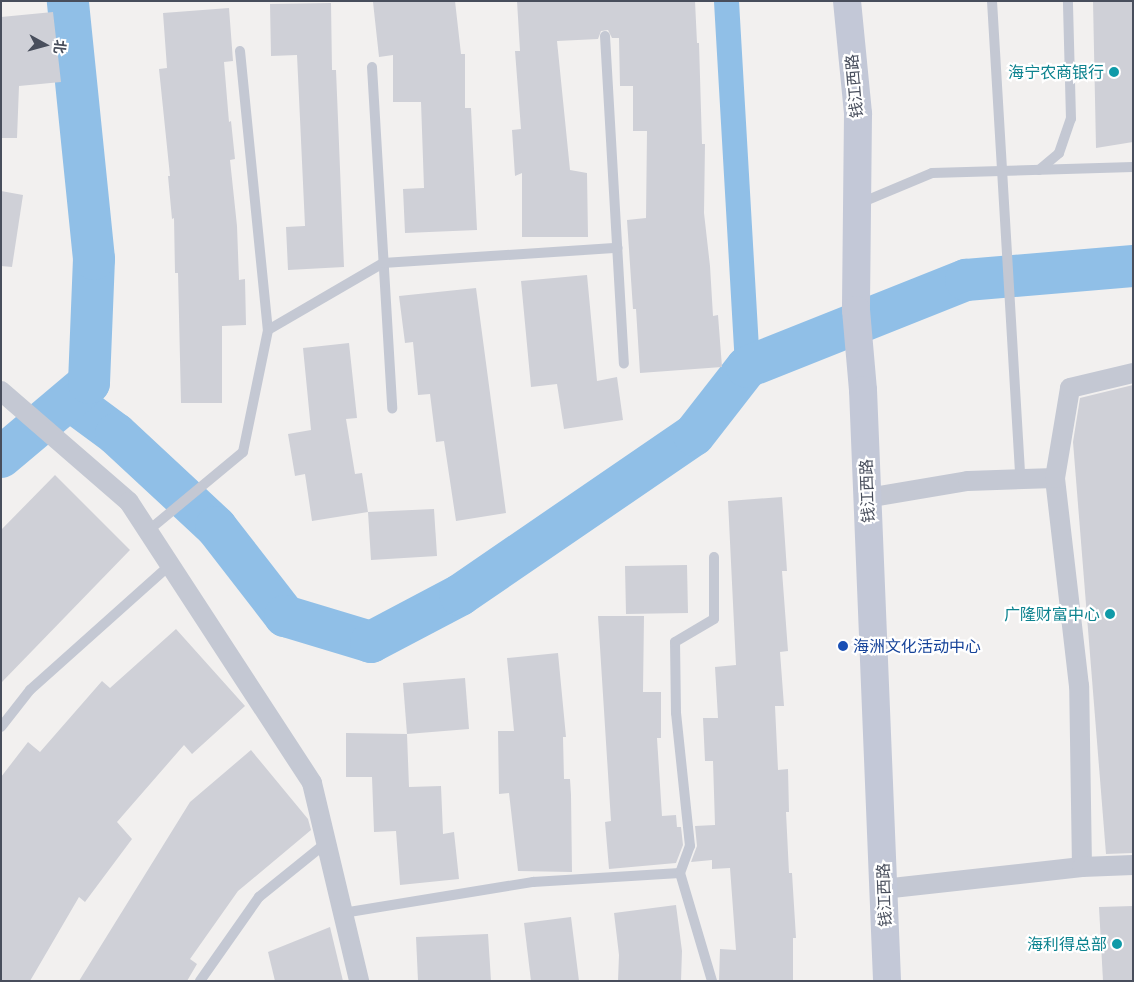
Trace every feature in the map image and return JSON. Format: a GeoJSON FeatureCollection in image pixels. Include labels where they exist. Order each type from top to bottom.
{"type":"FeatureCollection","features":[{"type":"Feature","properties":{"kind":"main road","name":"钱江西路"},"geometry":{"type":"LineString","coordinates":[[847,1],[858,114],[856,310],[867,498],[887,981]]}},
{"type":"Feature","properties":{"kind":"street"},"geometry":{"type":"LineString","coordinates":[[1082,867],[1079,686],[1055,478],[1070,388],[1133,373]]}},
{"type":"Feature","properties":{"kind":"street"},"geometry":{"type":"LineString","coordinates":[[1,391],[129,502],[312,783],[359,981]]}},
{"type":"Feature","properties":{"kind":"street"},"geometry":{"type":"LineString","coordinates":[[867,498],[968,481],[1055,478]]}},
{"type":"Feature","properties":{"kind":"street"},"geometry":{"type":"LineString","coordinates":[[884,889],[1082,867],[1133,865]]}},
{"type":"Feature","properties":{"kind":"lane"},"geometry":{"type":"LineString","coordinates":[[992,1],[1020,479]]}},
{"type":"Feature","properties":{"kind":"lane"},"geometry":{"type":"LineString","coordinates":[[1039,170],[1059,154],[1071,119],[1068,1]]}},
{"type":"Feature","properties":{"kind":"lane"},"geometry":{"type":"LineString","coordinates":[[606,36],[624,363]]}},
{"type":"Feature","properties":{"kind":"lane"},"geometry":{"type":"LineString","coordinates":[[148,530],[243,452],[268,330],[240,51]]}},
{"type":"Feature","properties":{"kind":"lane"},"geometry":{"type":"LineString","coordinates":[[372,67],[392,408]]}},
{"type":"Feature","properties":{"kind":"lane"},"geometry":{"type":"LineString","coordinates":[[857,204],[932,173],[1133,167]]}},
{"type":"Feature","properties":{"kind":"lane"},"geometry":{"type":"LineString","coordinates":[[268,330],[383,263],[618,248]]}},
{"type":"Feature","properties":{"kind":"lane"},"geometry":{"type":"LineString","coordinates":[[712,981],[680,873],[690,846],[676,713],[676,642],[714,619],[714,558]]}},
{"type":"Feature","properties":{"kind":"lane"},"geometry":{"type":"LineString","coordinates":[[1,727],[30,690],[170,565]]}},
{"type":"Feature","properties":{"kind":"lane"},"geometry":{"type":"LineString","coordinates":[[200,981],[259,897],[326,843]]}},
{"type":"Feature","properties":{"kind":"lane"},"geometry":{"type":"LineString","coordinates":[[343,913],[533,882],[680,873]]}},
{"type":"Feature","properties":{"kind":"building"},"geometry":{"type":"Polygon","coordinates":[[[455,1],[461,54],[465,54],[465,108],[471,108],[477,230],[405,233],[403,189],[424,188],[421,102],[393,102],[393,55],[379,57],[373,2],[455,1]]]}},
{"type":"Feature","properties":{"kind":"building"},"geometry":{"type":"Polygon","coordinates":[[[517,1],[695,1],[697,43],[699,43],[702,144],[705,144],[704,213],[713,316],[718,315],[722,367],[640,373],[636,309],[633,309],[627,220],[646,218],[647,131],[633,131],[633,86],[620,86],[619,38],[612,38],[608,30],[601,31],[598,39],[557,41],[570,170],[587,173],[588,237],[522,237],[522,173],[515,176],[512,130],[521,129],[515,51],[520,51],[517,1]]]}},
{"type":"Feature","properties":{"kind":"building","name":"海宁农商银行"},"geometry":{"type":"Polygon","coordinates":[[[1093,1],[1133,1],[1133,142],[1096,148],[1093,1]]]}},
{"type":"Feature","properties":{"kind":"building"},"geometry":{"type":"Polygon","coordinates":[[[331,3],[332,70],[336,70],[344,267],[288,270],[286,227],[305,226],[297,55],[271,56],[270,4],[331,3]]]}},
{"type":"Feature","properties":{"kind":"building"},"geometry":{"type":"Polygon","coordinates":[[[229,8],[233,61],[224,62],[229,122],[231,121],[235,159],[230,160],[237,226],[239,280],[245,279],[246,325],[222,326],[222,403],[181,403],[178,273],[175,273],[174,218],[172,219],[168,176],[170,176],[159,69],[167,68],[163,13],[229,8]]]}},
{"type":"Feature","properties":{"kind":"building"},"geometry":{"type":"Polygon","coordinates":[[[53,12],[61,82],[19,86],[17,138],[1,138],[1,17],[53,12]]]}},
{"type":"Feature","properties":{"kind":"building"},"geometry":{"type":"Polygon","coordinates":[[[1,191],[23,195],[12,267],[1,266],[1,191]]]}},
{"type":"Feature","properties":{"kind":"building"},"geometry":{"type":"Polygon","coordinates":[[[587,275],[597,381],[617,377],[623,420],[564,429],[557,384],[531,387],[521,281],[587,275]]]}},
{"type":"Feature","properties":{"kind":"building"},"geometry":{"type":"Polygon","coordinates":[[[476,288],[506,513],[456,521],[444,441],[436,442],[430,394],[418,395],[413,342],[405,343],[399,296],[476,288]]]}},
{"type":"Feature","properties":{"kind":"building"},"geometry":{"type":"Polygon","coordinates":[[[349,343],[357,418],[346,419],[355,474],[362,473],[368,512],[312,521],[305,474],[295,476],[288,434],[311,430],[303,348],[349,343]]]}},
{"type":"Feature","properties":{"kind":"building","name":"广隆财富中心"},"geometry":{"type":"Polygon","coordinates":[[[1133,385],[1133,853],[1106,854],[1073,442],[1080,398],[1133,385]]]}},
{"type":"Feature","properties":{"kind":"building"},"geometry":{"type":"Polygon","coordinates":[[[55,475],[130,550],[1,683],[1,530],[55,475]]]}},
{"type":"Feature","properties":{"kind":"building"},"geometry":{"type":"Polygon","coordinates":[[[782,497],[787,571],[782,571],[788,651],[780,652],[784,706],[775,706],[778,770],[788,769],[789,812],[786,812],[789,873],[792,873],[796,938],[793,938],[793,981],[719,981],[720,949],[736,950],[730,868],[712,869],[712,860],[691,862],[697,846],[695,826],[715,825],[713,761],[705,761],[703,718],[718,718],[715,667],[736,665],[728,501],[782,497]]]}},
{"type":"Feature","properties":{"kind":"building"},"geometry":{"type":"Polygon","coordinates":[[[434,509],[437,556],[371,560],[368,512],[434,509]]]}},
{"type":"Feature","properties":{"kind":"building"},"geometry":{"type":"Polygon","coordinates":[[[687,565],[688,613],[626,614],[625,566],[687,565]]]}},
{"type":"Feature","properties":{"kind":"building"},"geometry":{"type":"Polygon","coordinates":[[[598,616],[644,616],[643,692],[661,692],[661,738],[657,738],[662,816],[676,815],[677,827],[681,827],[683,845],[676,863],[609,869],[605,822],[611,821],[598,616]]]}},
{"type":"Feature","properties":{"kind":"building"},"geometry":{"type":"Polygon","coordinates":[[[176,629],[245,706],[192,754],[184,745],[117,822],[132,839],[85,902],[79,897],[30,981],[1,981],[1,777],[28,742],[40,752],[102,681],[110,688],[176,629]]]}},
{"type":"Feature","properties":{"kind":"building"},"geometry":{"type":"Polygon","coordinates":[[[558,653],[566,737],[563,737],[564,779],[570,779],[572,872],[518,871],[509,793],[499,794],[498,731],[514,731],[507,658],[558,653]]]}},
{"type":"Feature","properties":{"kind":"building"},"geometry":{"type":"Polygon","coordinates":[[[465,678],[469,729],[407,734],[403,683],[465,678]]]}},
{"type":"Feature","properties":{"kind":"building"},"geometry":{"type":"Polygon","coordinates":[[[346,733],[407,734],[409,787],[441,786],[443,834],[454,832],[459,879],[400,885],[396,831],[374,832],[372,777],[346,777],[346,733]]]}},
{"type":"Feature","properties":{"kind":"building"},"geometry":{"type":"Polygon","coordinates":[[[251,750],[308,819],[311,830],[238,891],[190,959],[197,964],[187,981],[79,981],[190,802],[251,750]]]}},
{"type":"Feature","properties":{"kind":"building"},"geometry":{"type":"Polygon","coordinates":[[[676,905],[682,951],[681,981],[618,981],[619,955],[614,913],[676,905]]]}},
{"type":"Feature","properties":{"kind":"building","name":"海利得总部"},"geometry":{"type":"Polygon","coordinates":[[[1133,906],[1133,981],[1103,981],[1099,907],[1133,906]]]}},
{"type":"Feature","properties":{"kind":"building"},"geometry":{"type":"Polygon","coordinates":[[[571,917],[579,981],[531,981],[524,923],[571,917]]]}},
{"type":"Feature","properties":{"kind":"building"},"geometry":{"type":"Polygon","coordinates":[[[330,927],[343,981],[275,981],[268,952],[330,927]]]}},
{"type":"Feature","properties":{"kind":"building"},"geometry":{"type":"Polygon","coordinates":[[[488,934],[491,981],[418,981],[416,937],[488,934]]]}},
{"type":"Feature","properties":{"kind":"waterway"},"geometry":{"type":"LineString","coordinates":[[1,457],[89,383],[94,259],[68,1]]}},
{"type":"Feature","properties":{"kind":"waterway"},"geometry":{"type":"LineString","coordinates":[[726,1],[747,367]]}},
{"type":"Feature","properties":{"kind":"waterway"},"geometry":{"type":"LineString","coordinates":[[70,400],[116,434],[216,527],[285,616],[371,642],[460,595],[694,435],[747,367],[966,280],[1133,266]]}},
{"type":"Feature","properties":{"kind":"place","name":"海宁农商银行"},"geometry":{"type":"Point","coordinates":[1114,72]}},
{"type":"Feature","properties":{"kind":"place","name":"广隆财富中心"},"geometry":{"type":"Point","coordinates":[1110,614]}},
{"type":"Feature","properties":{"kind":"place","name":"海洲文化活动中心"},"geometry":{"type":"Point","coordinates":[843,646]}},
{"type":"Feature","properties":{"kind":"place","name":"海利得总部"},"geometry":{"type":"Point","coordinates":[1117,944]}}]}
